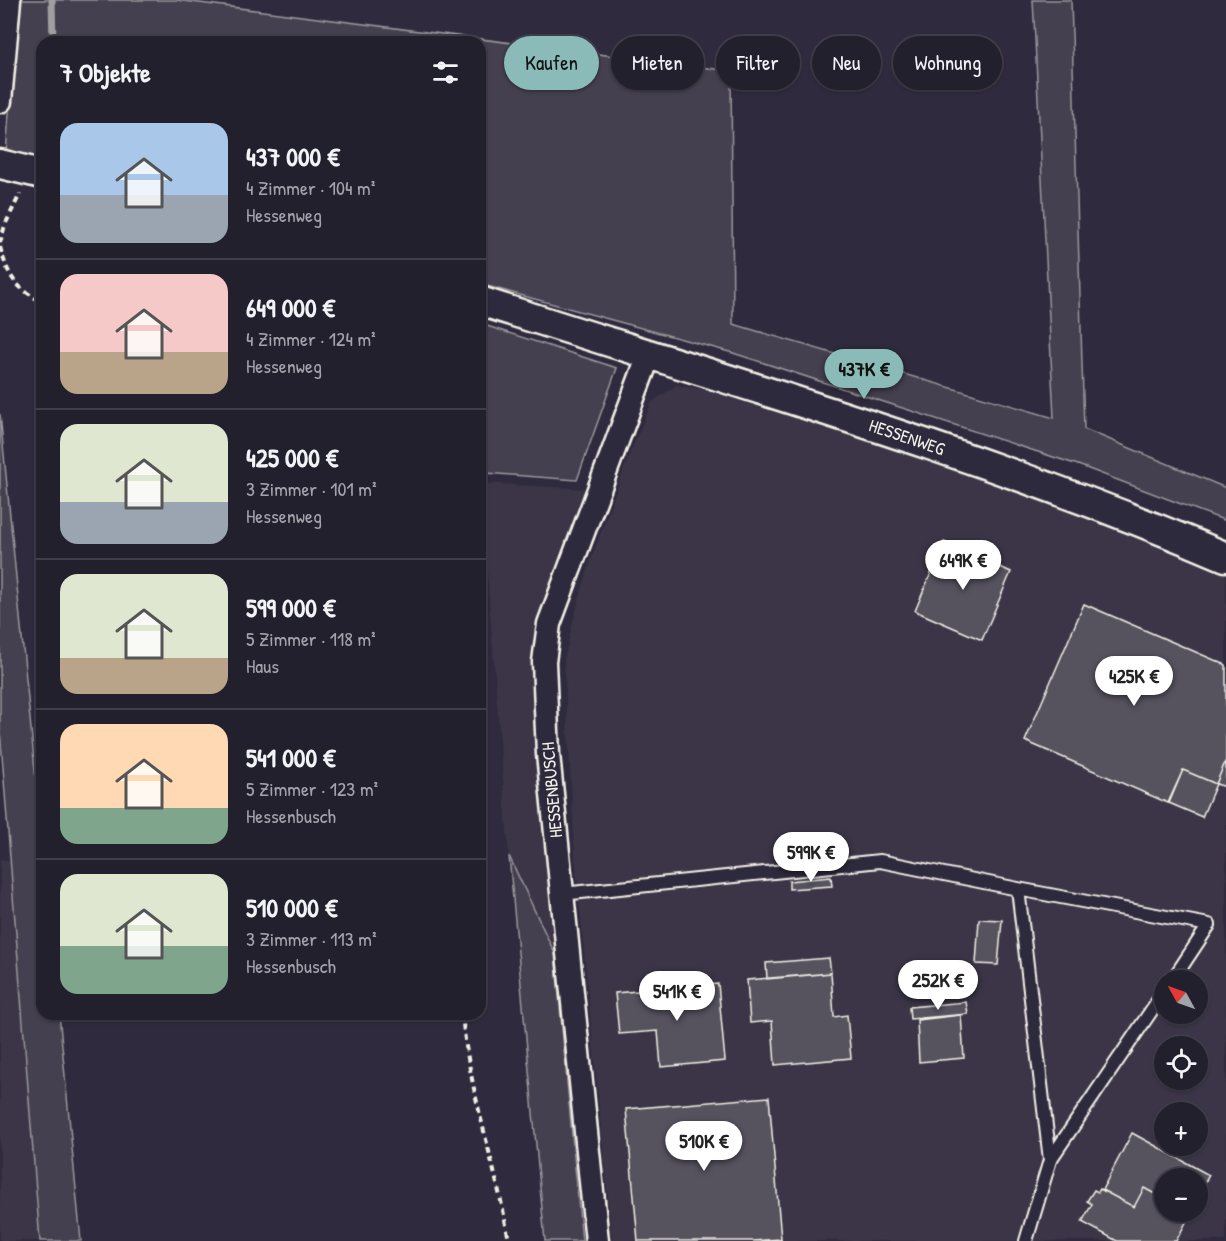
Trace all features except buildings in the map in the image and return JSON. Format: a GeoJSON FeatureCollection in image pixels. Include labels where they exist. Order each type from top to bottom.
{"type":"FeatureCollection","features":[{"type":"Feature","properties":{"kind":"street"},"geometry":{"type":"LineString","coordinates":[[0,101],[9,0]]}},
{"type":"Feature","properties":{"kind":"street","name":"HESSENWEG"},"geometry":{"type":"LineString","coordinates":[[486,303],[960,455],[1133,519],[1226,557]]}},
{"type":"Feature","properties":{"kind":"street","name":"HESSENBUSCH"},"geometry":{"type":"LineString","coordinates":[[597,1241],[548,754],[544,662],[549,624],[649,355]]}},
{"type":"Feature","properties":{"kind":"lane"},"geometry":{"type":"LineString","coordinates":[[562,894],[880,861],[1209,925],[1179,970]]}},
{"type":"Feature","properties":{"kind":"lane"},"geometry":{"type":"LineString","coordinates":[[1018,889],[1050,1160]]}},
{"type":"Feature","properties":{"kind":"lane"},"geometry":{"type":"LineString","coordinates":[[1026,1241],[1050,1160],[1154,1007]]}},
{"type":"Feature","properties":{"kind":"path"},"geometry":{"type":"LineString","coordinates":[[23,170],[20,194],[4,225],[0,245],[7,271],[21,291],[36,299]]}},
{"type":"Feature","properties":{"kind":"path"},"geometry":{"type":"LineString","coordinates":[[463,1020],[476,1104],[502,1200],[509,1241]]}},
{"type":"Feature","properties":{"kind":"shaded area"},"geometry":{"type":"Polygon","coordinates":[[[17,0],[176,0],[457,36],[36,36],[36,163],[6,155],[17,0]]]}},
{"type":"Feature","properties":{"kind":"shaded area"},"geometry":{"type":"Polygon","coordinates":[[[1033,0],[1071,0],[1084,429],[1226,488],[1226,521],[1078,465],[733,353],[486,286],[486,40],[504,42],[504,90],[599,90],[599,54],[611,56],[611,90],[704,90],[704,68],[716,69],[716,90],[731,90],[733,324],[1054,418],[1033,0]]]}},
{"type":"Feature","properties":{"kind":"shaded area"},"geometry":{"type":"Polygon","coordinates":[[[486,326],[617,368],[577,480],[486,473],[486,326]]]}},
{"type":"Feature","properties":{"kind":"shaded area"},"geometry":{"type":"Polygon","coordinates":[[[677,385],[710,391],[1091,516],[1226,572],[1226,1241],[612,1241],[575,858],[564,660],[590,562],[629,455],[652,402],[677,385]]]}},
{"type":"Feature","properties":{"kind":"shaded area"},"geometry":{"type":"Polygon","coordinates":[[[0,414],[36,780],[36,1020],[60,1020],[81,1241],[40,1241],[0,729],[0,414]]]}},
{"type":"Feature","properties":{"kind":"shaded area"},"geometry":{"type":"Polygon","coordinates":[[[486,483],[589,489],[533,665],[555,954],[509,856],[486,560],[486,483]]]}},
{"type":"Feature","properties":{"kind":"shaded area"},"geometry":{"type":"Polygon","coordinates":[[[509,856],[555,954],[582,1241],[545,1241],[509,856]]]}},
{"type":"Feature","properties":{"kind":"shaded area"},"geometry":{"type":"Polygon","coordinates":[[[0,859],[10,862],[40,1241],[0,1241],[0,859]]]}},
{"type":"Feature","properties":{"kind":"waterway"},"geometry":{"type":"LineString","coordinates":[[52,0],[53,36]]}}]}
